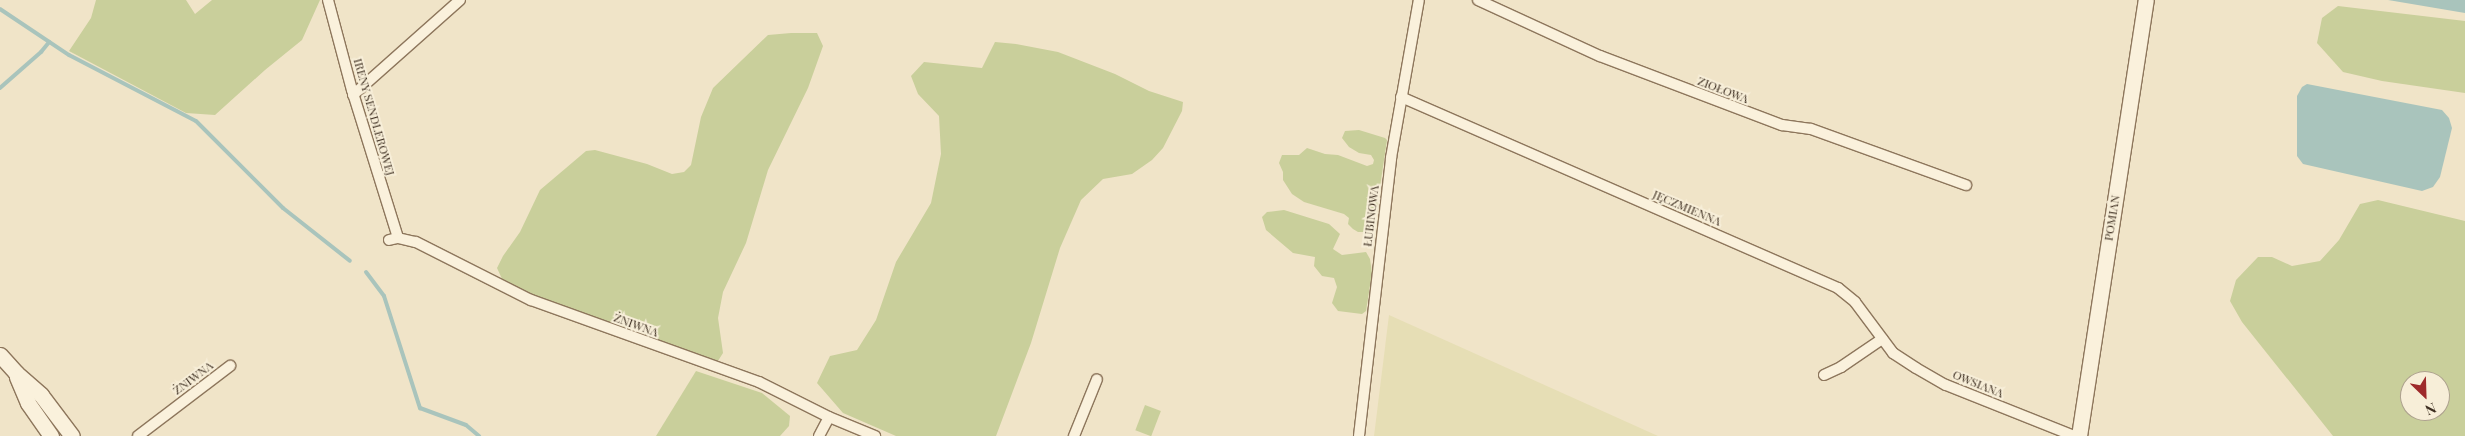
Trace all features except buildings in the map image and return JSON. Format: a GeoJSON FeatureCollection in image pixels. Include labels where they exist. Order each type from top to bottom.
{"type":"FeatureCollection","features":[{"type":"Feature","properties":{"kind":"street"},"geometry":{"type":"LineString","coordinates":[[353,95],[460,0]]}},
{"type":"Feature","properties":{"kind":"street","name":"ŁUBINOWA"},"geometry":{"type":"LineString","coordinates":[[1359,436],[1391,158],[1419,0]]}},
{"type":"Feature","properties":{"kind":"street","name":"ZIOŁOWA"},"geometry":{"type":"LineString","coordinates":[[1478,0],[1600,56],[1782,125],[1811,128],[1966,185]]}},
{"type":"Feature","properties":{"kind":"street","name":"POMIAN"},"geometry":{"type":"LineString","coordinates":[[2079,436],[2146,0]]}},
{"type":"Feature","properties":{"kind":"street","name":"IRENY SENDLEROWEJ"},"geometry":{"type":"LineString","coordinates":[[330,1],[353,95],[393,239]]}},
{"type":"Feature","properties":{"kind":"street","name":"JĘCZMIENNA"},"geometry":{"type":"LineString","coordinates":[[1401,97],[1838,288],[1855,302],[1882,339]]}},
{"type":"Feature","properties":{"kind":"street","name":"ŻNIWNA"},"geometry":{"type":"LineString","coordinates":[[393,239],[416,242],[531,300],[759,382],[829,417],[875,436]]}},
{"type":"Feature","properties":{"kind":"street"},"geometry":{"type":"LineString","coordinates":[[1824,375],[1841,367],[1882,339]]}},
{"type":"Feature","properties":{"kind":"street","name":"OWSIANA"},"geometry":{"type":"LineString","coordinates":[[1882,339],[1893,353],[1946,384],[2074,436]]}},
{"type":"Feature","properties":{"kind":"street"},"geometry":{"type":"LineString","coordinates":[[0,354],[16,373],[41,395],[72,436]]}},
{"type":"Feature","properties":{"kind":"street","name":"ŻNIWNA"},"geometry":{"type":"LineString","coordinates":[[138,436],[230,366]]}},
{"type":"Feature","properties":{"kind":"street"},"geometry":{"type":"LineString","coordinates":[[16,373],[28,403],[51,436]]}},
{"type":"Feature","properties":{"kind":"street"},"geometry":{"type":"LineString","coordinates":[[1074,436],[1097,379]]}},
{"type":"Feature","properties":{"kind":"street"},"geometry":{"type":"LineString","coordinates":[[819,436],[829,417]]}},
{"type":"Feature","properties":{"kind":"shaded area"},"geometry":{"type":"Polygon","coordinates":[[[1389,315],[1658,436],[1374,436],[1389,315]]]}},
{"type":"Feature","properties":{"kind":"green space"},"geometry":{"type":"Polygon","coordinates":[[[96,0],[186,0],[195,14],[212,0],[320,0],[302,40],[215,115],[186,113],[69,51],[91,18],[96,0]]]}},
{"type":"Feature","properties":{"kind":"green space"},"geometry":{"type":"Polygon","coordinates":[[[2338,6],[2465,21],[2465,93],[2382,81],[2343,72],[2317,43],[2322,18],[2338,6]]]}},
{"type":"Feature","properties":{"kind":"green space"},"geometry":{"type":"Polygon","coordinates":[[[817,33],[823,46],[808,88],[768,170],[746,243],[723,292],[718,318],[723,353],[716,364],[533,296],[503,281],[497,268],[520,232],[540,190],[586,151],[595,150],[647,164],[672,174],[684,172],[691,165],[701,117],[713,88],[768,35],[817,33]]]}},
{"type":"Feature","properties":{"kind":"green space"},"geometry":{"type":"Polygon","coordinates":[[[995,42],[1058,52],[1115,74],[1149,91],[1183,102],[1182,111],[1163,148],[1152,160],[1132,174],[1103,179],[1081,200],[1060,248],[1031,343],[996,436],[896,436],[843,413],[817,383],[830,356],[857,350],[876,320],[896,262],[931,203],[941,154],[939,116],[918,94],[911,76],[924,62],[982,68],[995,42]]]}},
{"type":"Feature","properties":{"kind":"green space"},"geometry":{"type":"Polygon","coordinates":[[[1359,130],[1387,140],[1375,220],[1366,232],[1358,232],[1353,229],[1348,224],[1349,218],[1344,214],[1304,202],[1292,194],[1283,180],[1283,172],[1279,163],[1282,155],[1299,155],[1307,148],[1325,154],[1338,155],[1367,166],[1373,164],[1374,160],[1371,155],[1359,153],[1349,147],[1342,138],[1345,131],[1359,130]]]}},
{"type":"Feature","properties":{"kind":"green space"},"geometry":{"type":"Polygon","coordinates":[[[2378,200],[2465,221],[2465,436],[2333,436],[2242,322],[2230,301],[2236,280],[2258,257],[2272,257],[2292,266],[2320,261],[2339,240],[2360,204],[2378,200]]]}},
{"type":"Feature","properties":{"kind":"green space"},"geometry":{"type":"Polygon","coordinates":[[[1284,210],[1329,224],[1340,234],[1333,249],[1342,255],[1366,252],[1370,259],[1372,273],[1366,311],[1362,314],[1338,311],[1332,303],[1337,287],[1334,278],[1322,276],[1314,266],[1315,257],[1293,253],[1266,230],[1262,217],[1267,212],[1284,210]]]}},
{"type":"Feature","properties":{"kind":"green space"},"geometry":{"type":"Polygon","coordinates":[[[696,371],[762,393],[790,416],[789,426],[780,436],[656,436],[696,371]]]}},
{"type":"Feature","properties":{"kind":"green space"},"geometry":{"type":"Polygon","coordinates":[[[1145,405],[1161,411],[1151,436],[1135,430],[1145,405]]]}},
{"type":"Feature","properties":{"kind":"water"},"geometry":{"type":"Polygon","coordinates":[[[2388,0],[2465,0],[2465,13],[2388,0]]]}},
{"type":"Feature","properties":{"kind":"water"},"geometry":{"type":"Polygon","coordinates":[[[2307,84],[2442,110],[2449,118],[2452,128],[2440,177],[2433,187],[2422,191],[2303,164],[2297,156],[2297,96],[2302,87],[2307,84]]]}},
{"type":"Feature","properties":{"kind":"waterway"},"geometry":{"type":"LineString","coordinates":[[0,9],[69,55],[196,121],[283,208],[350,261]]}},
{"type":"Feature","properties":{"kind":"waterway"},"geometry":{"type":"LineString","coordinates":[[0,88],[41,52],[49,42]]}},
{"type":"Feature","properties":{"kind":"waterway"},"geometry":{"type":"LineString","coordinates":[[366,272],[384,296],[420,408],[466,425],[479,436]]}}]}
